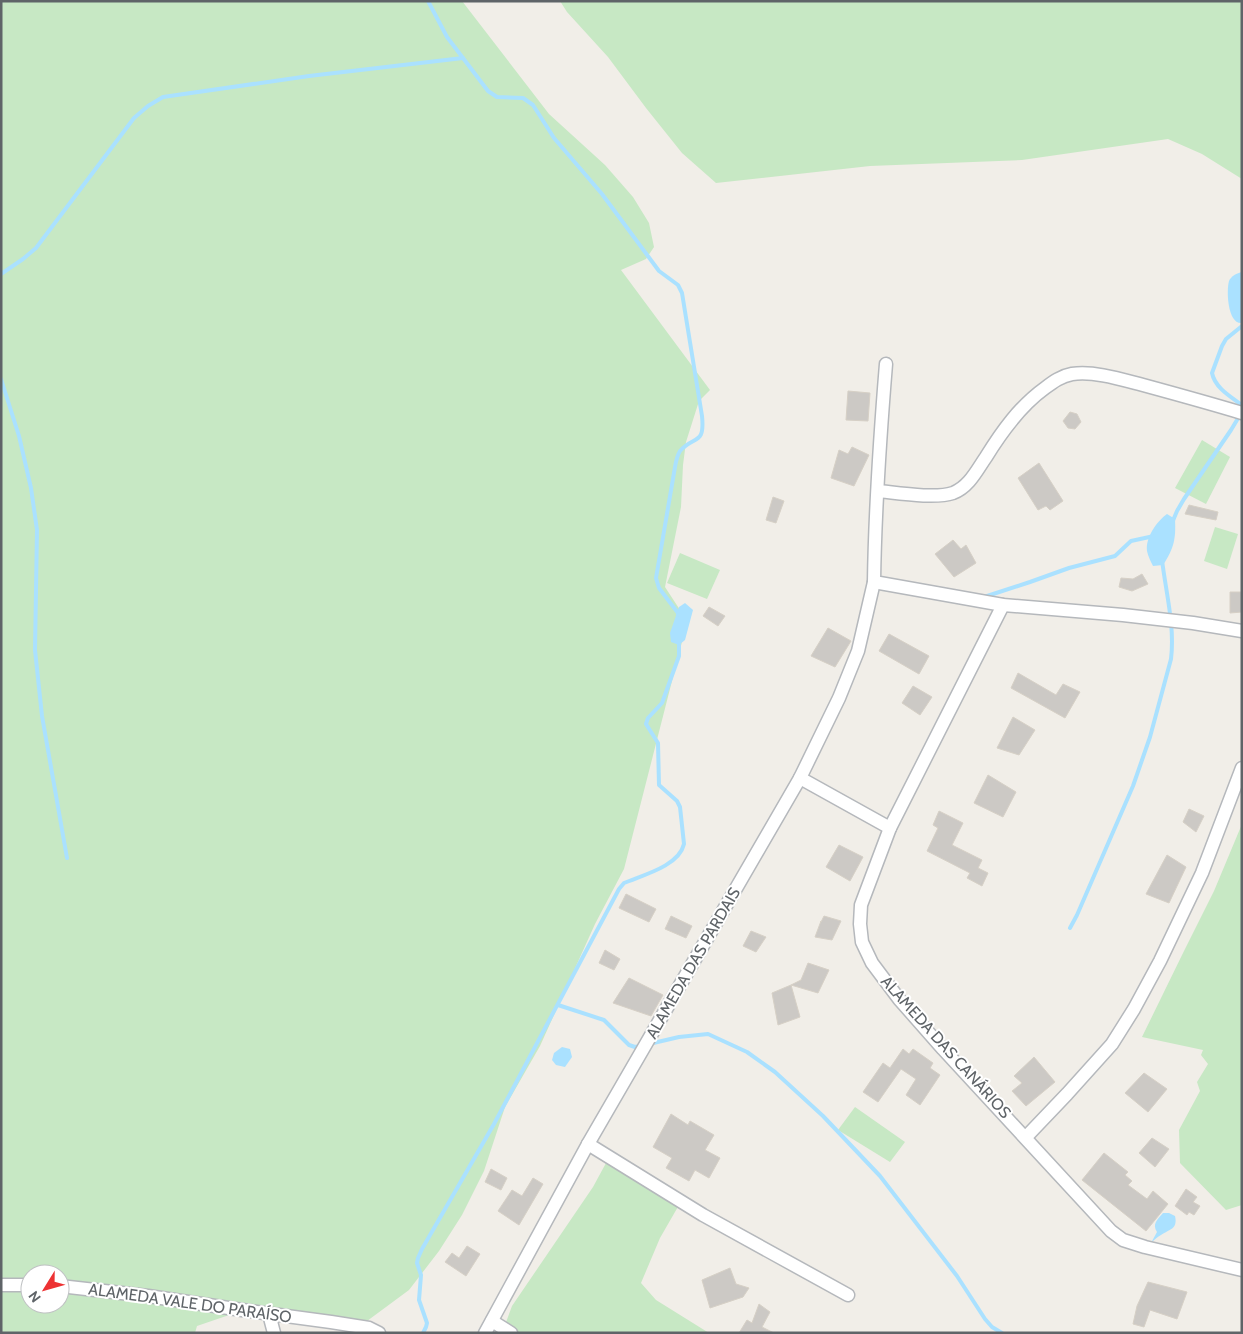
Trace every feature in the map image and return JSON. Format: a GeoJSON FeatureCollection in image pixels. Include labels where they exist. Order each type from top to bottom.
{"type":"FeatureCollection","features":[{"type":"Feature","properties":{"kind":"street","name":"ALAMEDA DAS PARDAIS"},"geometry":{"type":"LineString","coordinates":[[485,1333],[588,1144],[800,778],[839,698],[858,651],[874,582],[874,540],[880,430],[886,364]]}},
{"type":"Feature","properties":{"kind":"street"},"geometry":{"type":"LineString","coordinates":[[878,491],[924,495],[946,495],[955,492],[971,480],[1013,418],[1032,397],[1058,378],[1071,374],[1112,377],[1242,413]]}},
{"type":"Feature","properties":{"kind":"street"},"geometry":{"type":"LineString","coordinates":[[874,582],[1003,605],[1123,615],[1194,623],[1242,631]]}},
{"type":"Feature","properties":{"kind":"street","name":"ALAMEDA DAS CANÁRIOS"},"geometry":{"type":"LineString","coordinates":[[1003,605],[890,828],[861,905],[860,924],[862,942],[872,963],[899,999],[1111,1231],[1123,1240],[1146,1247],[1242,1270]]}},
{"type":"Feature","properties":{"kind":"street"},"geometry":{"type":"LineString","coordinates":[[1026,1137],[1068,1094],[1112,1044],[1134,1009],[1160,961],[1202,873],[1242,768]]}},
{"type":"Feature","properties":{"kind":"street"},"geometry":{"type":"LineString","coordinates":[[800,778],[890,828]]}},
{"type":"Feature","properties":{"kind":"street"},"geometry":{"type":"LineString","coordinates":[[588,1144],[703,1215],[848,1295]]}},
{"type":"Feature","properties":{"kind":"street"},"geometry":{"type":"LineString","coordinates":[[1,1285],[20,1285]]}},
{"type":"Feature","properties":{"kind":"street","name":"ALAMEDA VALE DO PARAÍSO"},"geometry":{"type":"LineString","coordinates":[[70,1287],[341,1323],[369,1328],[379,1333]]}},
{"type":"Feature","properties":{"kind":"street"},"geometry":{"type":"LineString","coordinates":[[269,1314],[274,1333]]}},
{"type":"Feature","properties":{"kind":"street"},"geometry":{"type":"LineString","coordinates":[[492,1321],[511,1333]]}},
{"type":"Feature","properties":{"kind":"green space"},"geometry":{"type":"Polygon","coordinates":[[[1,1],[462,1],[549,114],[605,165],[633,197],[649,223],[654,247],[646,259],[621,270],[710,390],[699,401],[686,442],[681,507],[665,587],[682,613],[685,630],[624,869],[595,924],[540,1046],[505,1107],[484,1171],[462,1215],[439,1251],[409,1290],[363,1324],[235,1313],[197,1326],[195,1333],[1,1333],[1,1]]]}},
{"type":"Feature","properties":{"kind":"green space"},"geometry":{"type":"Polygon","coordinates":[[[560,1],[1242,1],[1242,179],[1202,154],[1168,139],[1022,160],[870,166],[716,183],[682,153],[608,57],[567,12],[560,1]]]}},
{"type":"Feature","properties":{"kind":"green space"},"geometry":{"type":"Polygon","coordinates":[[[1202,440],[1230,457],[1206,504],[1175,488],[1202,440]]]}},
{"type":"Feature","properties":{"kind":"green space"},"geometry":{"type":"Polygon","coordinates":[[[1215,527],[1238,534],[1227,569],[1204,561],[1215,527]]]}},
{"type":"Feature","properties":{"kind":"green space"},"geometry":{"type":"Polygon","coordinates":[[[680,553],[720,570],[707,599],[667,583],[680,553]]]}},
{"type":"Feature","properties":{"kind":"green space"},"geometry":{"type":"Polygon","coordinates":[[[1242,824],[1242,1205],[1226,1210],[1180,1163],[1179,1130],[1200,1091],[1197,1082],[1208,1064],[1201,1055],[1203,1050],[1142,1037],[1214,891],[1242,824]]]}},
{"type":"Feature","properties":{"kind":"green space"},"geometry":{"type":"Polygon","coordinates":[[[855,1107],[905,1142],[890,1162],[838,1130],[855,1107]]]}},
{"type":"Feature","properties":{"kind":"green space"},"geometry":{"type":"Polygon","coordinates":[[[612,1152],[679,1205],[660,1238],[641,1283],[656,1300],[709,1333],[502,1333],[512,1306],[593,1187],[612,1152]]]}},
{"type":"Feature","properties":{"kind":"water"},"geometry":{"type":"Polygon","coordinates":[[[1242,272],[1242,323],[1237,322],[1231,313],[1228,286],[1230,279],[1234,275],[1242,272]]]}},
{"type":"Feature","properties":{"kind":"water"},"geometry":{"type":"Polygon","coordinates":[[[1167,514],[1175,519],[1174,543],[1163,565],[1153,566],[1147,551],[1148,541],[1156,525],[1167,514]]]}},
{"type":"Feature","properties":{"kind":"water"},"geometry":{"type":"Polygon","coordinates":[[[685,603],[693,610],[685,640],[679,645],[671,642],[670,633],[679,607],[685,603]]]}},
{"type":"Feature","properties":{"kind":"water"},"geometry":{"type":"Polygon","coordinates":[[[562,1047],[570,1049],[572,1057],[565,1067],[556,1065],[552,1060],[554,1053],[562,1047]]]}},
{"type":"Feature","properties":{"kind":"water"},"geometry":{"type":"Polygon","coordinates":[[[1163,1213],[1175,1216],[1175,1224],[1151,1243],[1157,1232],[1156,1222],[1163,1213]]]}},
{"type":"Feature","properties":{"kind":"building"},"geometry":{"type":"Polygon","coordinates":[[[848,391],[870,393],[868,421],[846,420],[848,391]]]}},
{"type":"Feature","properties":{"kind":"building"},"geometry":{"type":"Polygon","coordinates":[[[1070,412],[1077,414],[1081,422],[1075,429],[1068,428],[1063,421],[1070,412]]]}},
{"type":"Feature","properties":{"kind":"building"},"geometry":{"type":"Polygon","coordinates":[[[852,447],[869,455],[854,486],[831,478],[839,450],[848,454],[852,447]]]}},
{"type":"Feature","properties":{"kind":"building"},"geometry":{"type":"Polygon","coordinates":[[[1039,463],[1063,501],[1050,510],[1046,506],[1038,510],[1018,478],[1039,463]]]}},
{"type":"Feature","properties":{"kind":"building"},"geometry":{"type":"Polygon","coordinates":[[[773,497],[784,501],[776,523],[766,520],[773,497]]]}},
{"type":"Feature","properties":{"kind":"building"},"geometry":{"type":"Polygon","coordinates":[[[1189,505],[1218,512],[1216,520],[1185,514],[1189,505]]]}},
{"type":"Feature","properties":{"kind":"building"},"geometry":{"type":"Polygon","coordinates":[[[953,540],[961,549],[966,545],[976,563],[954,577],[935,554],[953,540]]]}},
{"type":"Feature","properties":{"kind":"building"},"geometry":{"type":"Polygon","coordinates":[[[1142,574],[1148,584],[1132,591],[1119,587],[1121,578],[1133,579],[1142,574]]]}},
{"type":"Feature","properties":{"kind":"building"},"geometry":{"type":"Polygon","coordinates":[[[1230,592],[1242,592],[1242,612],[1230,613],[1230,592]]]}},
{"type":"Feature","properties":{"kind":"building"},"geometry":{"type":"Polygon","coordinates":[[[709,607],[725,616],[718,626],[703,616],[709,607]]]}},
{"type":"Feature","properties":{"kind":"building"},"geometry":{"type":"Polygon","coordinates":[[[828,628],[851,641],[835,667],[811,656],[828,628]]]}},
{"type":"Feature","properties":{"kind":"building"},"geometry":{"type":"Polygon","coordinates":[[[889,634],[929,656],[919,674],[879,651],[889,634]]]}},
{"type":"Feature","properties":{"kind":"building"},"geometry":{"type":"Polygon","coordinates":[[[1018,673],[1056,695],[1063,684],[1080,692],[1065,718],[1011,688],[1018,673]]]}},
{"type":"Feature","properties":{"kind":"building"},"geometry":{"type":"Polygon","coordinates":[[[913,686],[932,697],[920,715],[902,703],[913,686]]]}},
{"type":"Feature","properties":{"kind":"building"},"geometry":{"type":"Polygon","coordinates":[[[1013,717],[1035,730],[1019,755],[997,748],[1013,717]]]}},
{"type":"Feature","properties":{"kind":"building"},"geometry":{"type":"Polygon","coordinates":[[[988,775],[1016,792],[1003,817],[974,803],[988,775]]]}},
{"type":"Feature","properties":{"kind":"building"},"geometry":{"type":"Polygon","coordinates":[[[1189,809],[1204,816],[1196,832],[1183,822],[1189,809]]]}},
{"type":"Feature","properties":{"kind":"building"},"geometry":{"type":"Polygon","coordinates":[[[939,811],[963,823],[952,845],[982,860],[978,868],[988,873],[982,886],[967,878],[970,873],[927,851],[938,828],[933,825],[939,811]]]}},
{"type":"Feature","properties":{"kind":"building"},"geometry":{"type":"Polygon","coordinates":[[[839,845],[863,857],[850,881],[826,867],[839,845]]]}},
{"type":"Feature","properties":{"kind":"building"},"geometry":{"type":"Polygon","coordinates":[[[1167,855],[1186,867],[1169,903],[1146,894],[1167,855]]]}},
{"type":"Feature","properties":{"kind":"building"},"geometry":{"type":"Polygon","coordinates":[[[626,894],[656,909],[649,922],[619,908],[626,894]]]}},
{"type":"Feature","properties":{"kind":"building"},"geometry":{"type":"Polygon","coordinates":[[[671,916],[692,926],[686,938],[665,929],[671,916]]]}},
{"type":"Feature","properties":{"kind":"building"},"geometry":{"type":"Polygon","coordinates":[[[824,916],[841,921],[832,940],[815,937],[824,916]]]}},
{"type":"Feature","properties":{"kind":"building"},"geometry":{"type":"Polygon","coordinates":[[[751,931],[766,937],[756,952],[743,946],[751,931]]]}},
{"type":"Feature","properties":{"kind":"building"},"geometry":{"type":"Polygon","coordinates":[[[605,950],[620,959],[614,970],[599,963],[605,950]]]}},
{"type":"Feature","properties":{"kind":"building"},"geometry":{"type":"Polygon","coordinates":[[[808,963],[829,970],[818,993],[791,985],[801,980],[808,963]]]}},
{"type":"Feature","properties":{"kind":"building"},"geometry":{"type":"Polygon","coordinates":[[[629,978],[663,995],[651,1016],[613,1003],[629,978]]]}},
{"type":"Feature","properties":{"kind":"building"},"geometry":{"type":"Polygon","coordinates":[[[791,985],[800,1017],[778,1025],[772,993],[791,985]]]}},
{"type":"Feature","properties":{"kind":"building"},"geometry":{"type":"Polygon","coordinates":[[[903,1049],[909,1054],[913,1049],[933,1063],[930,1068],[940,1075],[920,1105],[906,1095],[916,1079],[901,1069],[878,1102],[863,1092],[883,1063],[890,1068],[903,1049]]]}},
{"type":"Feature","properties":{"kind":"building"},"geometry":{"type":"Polygon","coordinates":[[[1034,1057],[1055,1082],[1026,1106],[1012,1091],[1022,1083],[1014,1076],[1034,1057]]]}},
{"type":"Feature","properties":{"kind":"building"},"geometry":{"type":"Polygon","coordinates":[[[1144,1073],[1167,1089],[1148,1112],[1125,1093],[1144,1073]]]}},
{"type":"Feature","properties":{"kind":"building"},"geometry":{"type":"Polygon","coordinates":[[[671,1114],[688,1125],[690,1121],[714,1135],[705,1150],[720,1158],[709,1178],[695,1170],[689,1181],[666,1168],[672,1158],[653,1147],[671,1114]]]}},
{"type":"Feature","properties":{"kind":"building"},"geometry":{"type":"Polygon","coordinates":[[[1152,1138],[1169,1149],[1155,1167],[1139,1153],[1152,1138]]]}},
{"type":"Feature","properties":{"kind":"building"},"geometry":{"type":"Polygon","coordinates":[[[1104,1153],[1128,1172],[1125,1175],[1132,1181],[1128,1185],[1147,1199],[1153,1191],[1168,1204],[1146,1231],[1082,1180],[1104,1153]]]}},
{"type":"Feature","properties":{"kind":"building"},"geometry":{"type":"Polygon","coordinates":[[[491,1169],[507,1178],[501,1190],[485,1182],[491,1169]]]}},
{"type":"Feature","properties":{"kind":"building"},"geometry":{"type":"Polygon","coordinates":[[[533,1178],[543,1184],[519,1225],[498,1211],[512,1190],[522,1196],[533,1178]]]}},
{"type":"Feature","properties":{"kind":"building"},"geometry":{"type":"Polygon","coordinates":[[[1186,1189],[1197,1197],[1193,1202],[1200,1206],[1194,1215],[1189,1212],[1187,1215],[1175,1206],[1186,1189]]]}},
{"type":"Feature","properties":{"kind":"building"},"geometry":{"type":"Polygon","coordinates":[[[467,1246],[480,1254],[466,1276],[445,1262],[452,1253],[459,1258],[467,1246]]]}},
{"type":"Feature","properties":{"kind":"building"},"geometry":{"type":"Polygon","coordinates":[[[730,1268],[736,1284],[749,1288],[743,1297],[710,1308],[702,1280],[730,1268]]]}},
{"type":"Feature","properties":{"kind":"building"},"geometry":{"type":"Polygon","coordinates":[[[1148,1282],[1187,1292],[1177,1319],[1150,1310],[1144,1327],[1133,1324],[1137,1306],[1148,1282]]]}},
{"type":"Feature","properties":{"kind":"building"},"geometry":{"type":"Polygon","coordinates":[[[759,1304],[770,1312],[762,1327],[774,1333],[739,1333],[747,1320],[752,1323],[759,1304]]]}},
{"type":"Feature","properties":{"kind":"waterway"},"geometry":{"type":"LineString","coordinates":[[428,1],[447,37],[488,91],[497,97],[523,98],[533,105],[554,138],[602,194],[659,271],[678,285],[682,293],[702,416],[702,432],[697,439],[680,451],[677,459],[656,578],[659,588],[678,615]]}},
{"type":"Feature","properties":{"kind":"waterway"},"geometry":{"type":"LineString","coordinates":[[1,274],[36,248],[134,118],[148,106],[163,97],[309,76],[463,58]]}},
{"type":"Feature","properties":{"kind":"waterway"},"geometry":{"type":"LineString","coordinates":[[1242,326],[1226,339],[1212,373],[1220,388],[1242,405]]}},
{"type":"Feature","properties":{"kind":"waterway"},"geometry":{"type":"LineString","coordinates":[[1,379],[19,436],[31,488],[37,530],[35,650],[42,716],[67,858]]}},
{"type":"Feature","properties":{"kind":"waterway"},"geometry":{"type":"LineString","coordinates":[[1172,523],[1184,499],[1240,415]]}},
{"type":"Feature","properties":{"kind":"waterway"},"geometry":{"type":"LineString","coordinates":[[984,597],[1069,568],[1115,556],[1131,541],[1154,536]]}},
{"type":"Feature","properties":{"kind":"waterway"},"geometry":{"type":"LineString","coordinates":[[1070,928],[1133,786],[1150,737],[1171,659],[1171,622],[1162,560]]}},
{"type":"Feature","properties":{"kind":"waterway"},"geometry":{"type":"LineString","coordinates":[[423,1333],[427,1323],[419,1300],[421,1275],[417,1263],[422,1249],[494,1124],[619,889],[624,883],[668,864],[681,852],[684,844],[680,807],[677,801],[659,785],[658,743],[646,724],[648,718],[662,703],[679,656],[679,639]]}},
{"type":"Feature","properties":{"kind":"waterway"},"geometry":{"type":"LineString","coordinates":[[558,1005],[604,1020],[629,1045],[640,1046]]}},
{"type":"Feature","properties":{"kind":"waterway"},"geometry":{"type":"LineString","coordinates":[[649,1044],[679,1037],[708,1034],[747,1052],[775,1072],[823,1116],[880,1176],[957,1276],[985,1319],[992,1327],[1002,1333]]}}]}
